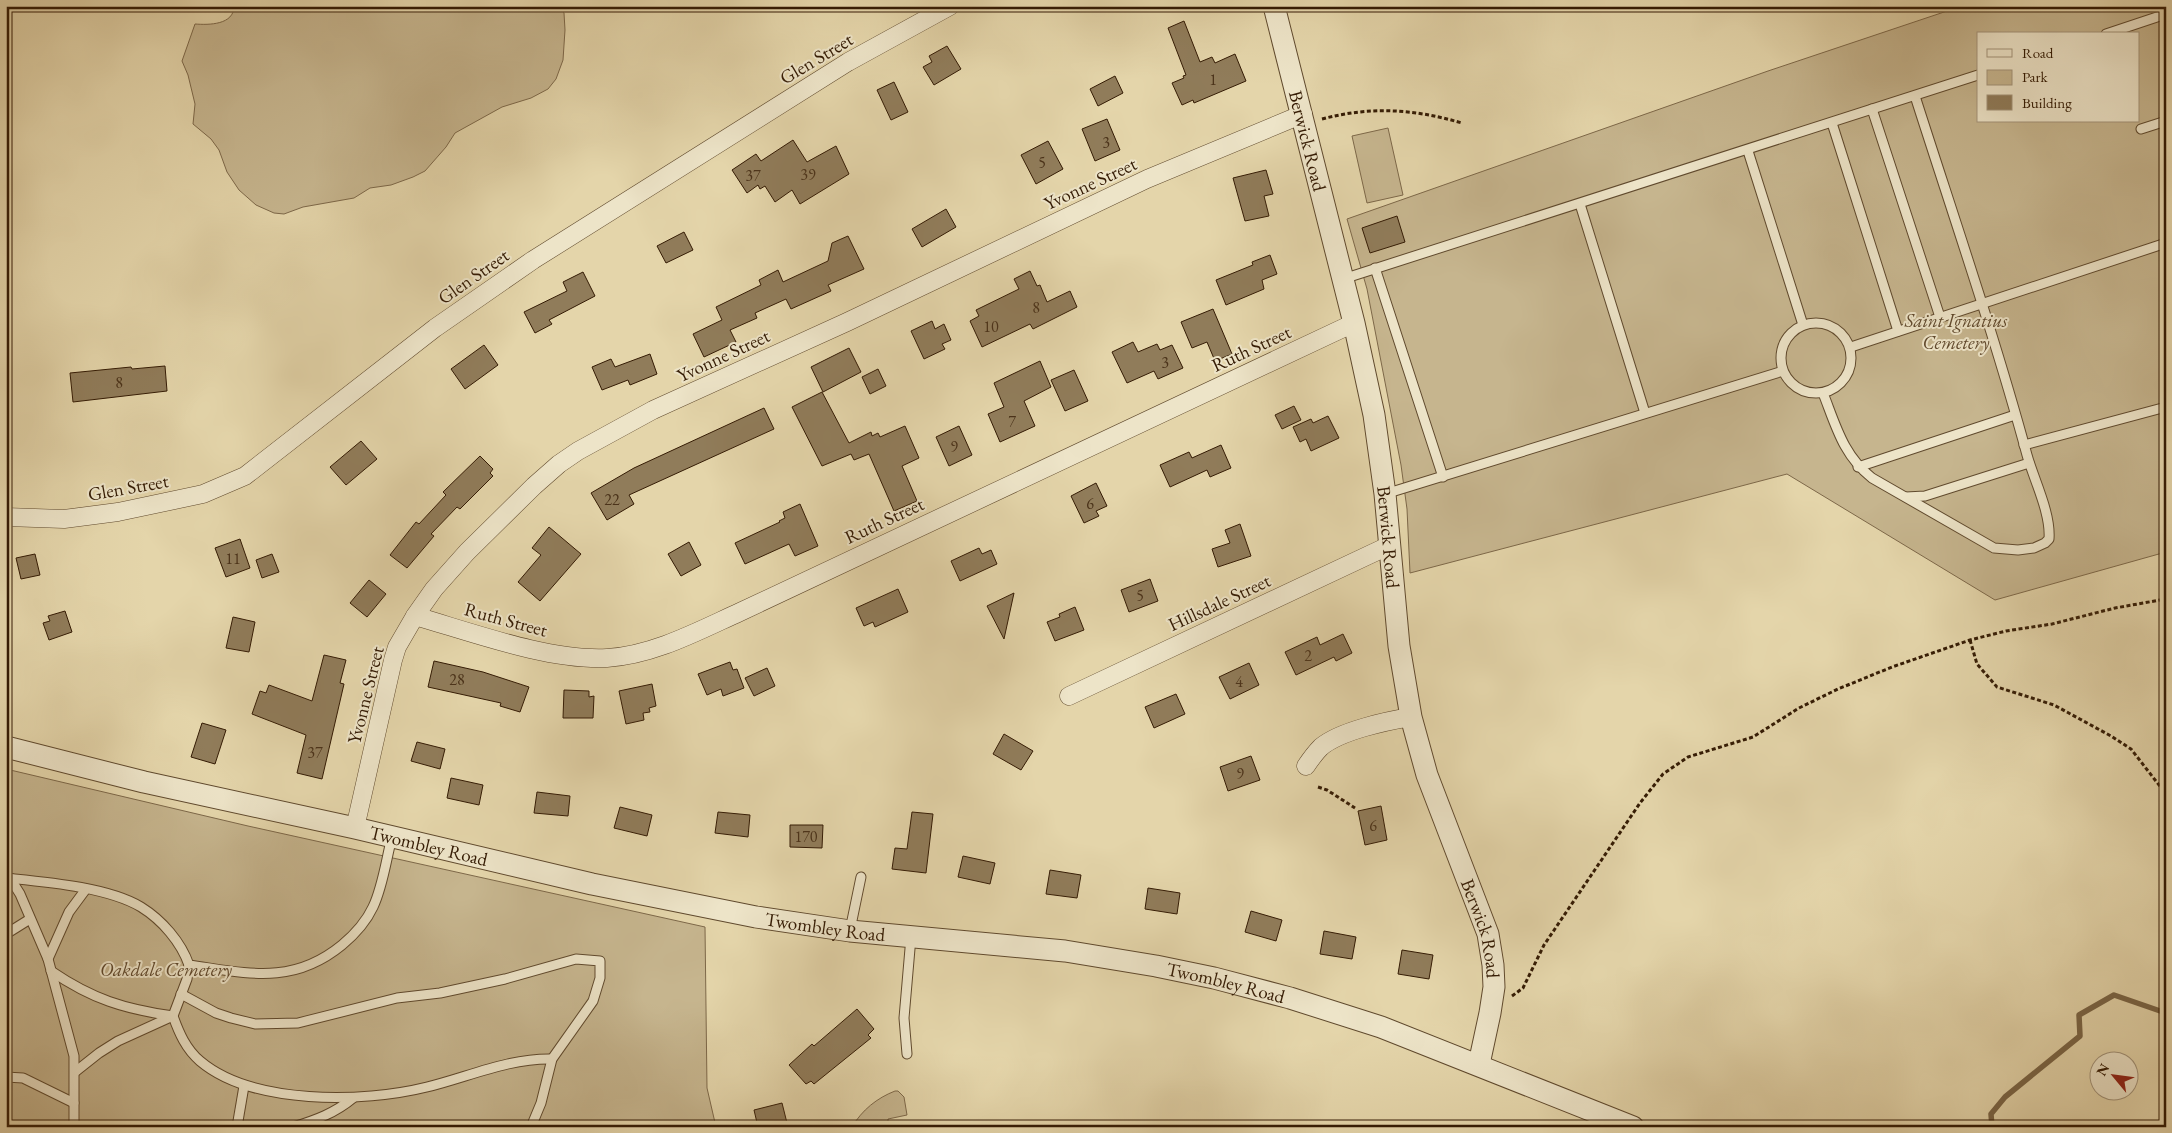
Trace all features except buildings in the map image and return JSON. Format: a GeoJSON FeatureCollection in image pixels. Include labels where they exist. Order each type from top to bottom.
{"type":"FeatureCollection","features":[{"type":"Feature","properties":{"kind":"street","name":"Glen Street"},"geometry":{"type":"LineString","coordinates":[[6,517],[64,519],[118,512],[203,494],[245,476],[435,328],[533,260],[848,62],[950,6]]}},
{"type":"Feature","properties":{"kind":"street","name":"Berwick Road"},"geometry":{"type":"LineString","coordinates":[[1274,6],[1354,323],[1374,415],[1399,646],[1411,717],[1426,775],[1488,934],[1494,977],[1490,1013],[1479,1064]]}},
{"type":"Feature","properties":{"kind":"street","name":"Yvonne Street"},"geometry":{"type":"LineString","coordinates":[[355,828],[397,647],[434,589],[466,552],[534,486],[566,459],[652,410],[848,322],[1147,179],[1304,119]]}},
{"type":"Feature","properties":{"kind":"street","name":"Ruth Street"},"geometry":{"type":"LineString","coordinates":[[415,616],[542,652],[570,656],[608,658],[654,648],[716,623],[1354,323]]}},
{"type":"Feature","properties":{"kind":"street","name":"Hillsdale Street"},"geometry":{"type":"LineString","coordinates":[[1069,696],[1388,546]]}},
{"type":"Feature","properties":{"kind":"street"},"geometry":{"type":"LineString","coordinates":[[1306,766],[1317,751],[1330,742],[1372,725],[1411,717]]}},
{"type":"Feature","properties":{"kind":"street","name":"Twombley Road"},"geometry":{"type":"LineString","coordinates":[[6,747],[144,782],[674,901],[782,922],[850,931],[1065,951],[1181,971],[1276,994],[1338,1013],[1479,1064],[1634,1127]]}},
{"type":"Feature","properties":{"kind":"lane"},"geometry":{"type":"LineString","coordinates":[[2112,32],[2166,14]]}},
{"type":"Feature","properties":{"kind":"lane"},"geometry":{"type":"LineString","coordinates":[[1343,280],[1748,151],[1977,75]]}},
{"type":"Feature","properties":{"kind":"lane"},"geometry":{"type":"LineString","coordinates":[[1823,393],[1844,447],[1858,467],[1901,496],[1994,548],[2018,550],[2034,548],[2046,543],[2049,539],[2050,531],[1988,318],[1915,96]]}},
{"type":"Feature","properties":{"kind":"lane"},"geometry":{"type":"LineString","coordinates":[[1872,109],[1940,317]]}},
{"type":"Feature","properties":{"kind":"lane"},"geometry":{"type":"LineString","coordinates":[[2142,129],[2166,121]]}},
{"type":"Feature","properties":{"kind":"lane"},"geometry":{"type":"LineString","coordinates":[[1832,123],[1898,331]]}},
{"type":"Feature","properties":{"kind":"lane"},"geometry":{"type":"LineString","coordinates":[[1748,151],[1803,325]]}},
{"type":"Feature","properties":{"kind":"lane"},"geometry":{"type":"LineString","coordinates":[[1580,204],[1645,413]]}},
{"type":"Feature","properties":{"kind":"lane"},"geometry":{"type":"LineString","coordinates":[[1851,347],[2166,243]]}},
{"type":"Feature","properties":{"kind":"lane"},"geometry":{"type":"LineString","coordinates":[[1376,268],[1444,477]]}},
{"type":"Feature","properties":{"kind":"lane"},"geometry":{"type":"LineString","coordinates":[[1815,322],[1831,326],[1840,331],[1851,347],[1852,357],[1848,373],[1839,385],[1823,393],[1808,394],[1798,390],[1792,385],[1783,371],[1781,362],[1784,346],[1789,336],[1803,325],[1815,322]]}},
{"type":"Feature","properties":{"kind":"lane"},"geometry":{"type":"LineString","coordinates":[[1384,494],[1783,371]]}},
{"type":"Feature","properties":{"kind":"lane"},"geometry":{"type":"LineString","coordinates":[[2024,445],[2166,407]]}},
{"type":"Feature","properties":{"kind":"lane"},"geometry":{"type":"LineString","coordinates":[[1858,467],[2015,415]]}},
{"type":"Feature","properties":{"kind":"lane"},"geometry":{"type":"LineString","coordinates":[[1901,496],[1925,496],[2029,463]]}},
{"type":"Feature","properties":{"kind":"lane"},"geometry":{"type":"LineString","coordinates":[[189,965],[261,975],[281,974],[316,963],[352,937],[366,919],[373,906],[392,837]]}},
{"type":"Feature","properties":{"kind":"lane"},"geometry":{"type":"LineString","coordinates":[[850,931],[861,877]]}},
{"type":"Feature","properties":{"kind":"lane"},"geometry":{"type":"LineString","coordinates":[[8,878],[86,890],[127,900],[142,907],[171,934],[184,950],[189,965],[173,1016],[180,1036],[200,1062],[244,1086],[282,1093],[353,1098],[426,1088],[530,1058],[552,1058]]}},
{"type":"Feature","properties":{"kind":"lane"},"geometry":{"type":"LineString","coordinates":[[8,878],[20,894],[48,959],[74,1056],[74,1127]]}},
{"type":"Feature","properties":{"kind":"lane"},"geometry":{"type":"LineString","coordinates":[[48,959],[69,912],[86,890]]}},
{"type":"Feature","properties":{"kind":"lane"},"geometry":{"type":"LineString","coordinates":[[6,934],[30,919]]}},
{"type":"Feature","properties":{"kind":"lane"},"geometry":{"type":"LineString","coordinates":[[907,1054],[904,1018],[911,936]]}},
{"type":"Feature","properties":{"kind":"lane"},"geometry":{"type":"LineString","coordinates":[[181,994],[216,1013],[255,1024],[298,1023],[397,998],[440,993],[505,979],[576,959],[600,962],[600,978],[593,1002],[552,1058],[534,1126]]}},
{"type":"Feature","properties":{"kind":"lane"},"geometry":{"type":"LineString","coordinates":[[51,971],[98,999],[147,1012],[173,1016]]}},
{"type":"Feature","properties":{"kind":"lane"},"geometry":{"type":"LineString","coordinates":[[75,1072],[98,1053],[118,1041],[173,1016]]}},
{"type":"Feature","properties":{"kind":"lane"},"geometry":{"type":"LineString","coordinates":[[6,1077],[22,1078],[74,1103]]}},
{"type":"Feature","properties":{"kind":"lane"},"geometry":{"type":"LineString","coordinates":[[236,1127],[244,1086]]}},
{"type":"Feature","properties":{"kind":"lane"},"geometry":{"type":"LineString","coordinates":[[294,1127],[318,1120],[341,1109],[353,1098]]}},
{"type":"Feature","properties":{"kind":"path"},"geometry":{"type":"LineString","coordinates":[[1304,119],[1385,110],[1414,112],[1462,124]]}},
{"type":"Feature","properties":{"kind":"path"},"geometry":{"type":"LineString","coordinates":[[1490,1013],[1523,988],[1544,945],[1640,803],[1664,774],[1688,757],[1753,737],[1798,708],[1838,689],[1892,667],[1970,640],[2006,631],[2052,624],[2115,608],[2166,599]]}},
{"type":"Feature","properties":{"kind":"path"},"geometry":{"type":"LineString","coordinates":[[1970,640],[1977,664],[1997,687],[2054,705],[2111,736],[2131,749],[2166,794]]}},
{"type":"Feature","properties":{"kind":"path"},"geometry":{"type":"LineString","coordinates":[[1318,787],[1327,790],[1355,808]]}},
{"type":"Feature","properties":{"kind":"green space"},"geometry":{"type":"Polygon","coordinates":[[[234,6],[560,6],[564,13],[565,30],[563,60],[556,79],[548,89],[531,98],[502,107],[455,133],[446,147],[425,171],[391,185],[370,188],[354,198],[303,207],[284,214],[274,213],[256,205],[239,190],[227,172],[219,150],[211,139],[193,124],[195,104],[188,75],[182,61],[195,24],[213,24],[225,20],[230,17],[234,6]]]}},
{"type":"Feature","properties":{"kind":"green space","name":"Saint Ignatius Cemetery"},"geometry":{"type":"Polygon","coordinates":[[[1962,6],[2166,6],[2166,552],[1995,600],[1787,474],[1410,573],[1407,509],[1401,465],[1367,289],[1347,219],[1768,71],[1962,6]]]}},
{"type":"Feature","properties":{"kind":"green space"},"geometry":{"type":"Polygon","coordinates":[[[1388,128],[1403,195],[1367,203],[1352,136],[1388,128]]]}},
{"type":"Feature","properties":{"kind":"green space","name":"Oakdale Cemetery"},"geometry":{"type":"Polygon","coordinates":[[[6,769],[248,826],[705,927],[707,1088],[716,1127],[6,1127],[6,769]]]}},
{"type":"Feature","properties":{"kind":"green space"},"geometry":{"type":"Polygon","coordinates":[[[898,1091],[904,1097],[907,1115],[888,1119],[888,1127],[852,1127],[860,1115],[871,1105],[898,1091]]]}},
{"type":"Feature","properties":{"kind":"waterway"},"geometry":{"type":"LineString","coordinates":[[1992,1127],[1991,1114],[2005,1097],[2080,1036],[2079,1015],[2114,995],[2166,1013]]}}]}
